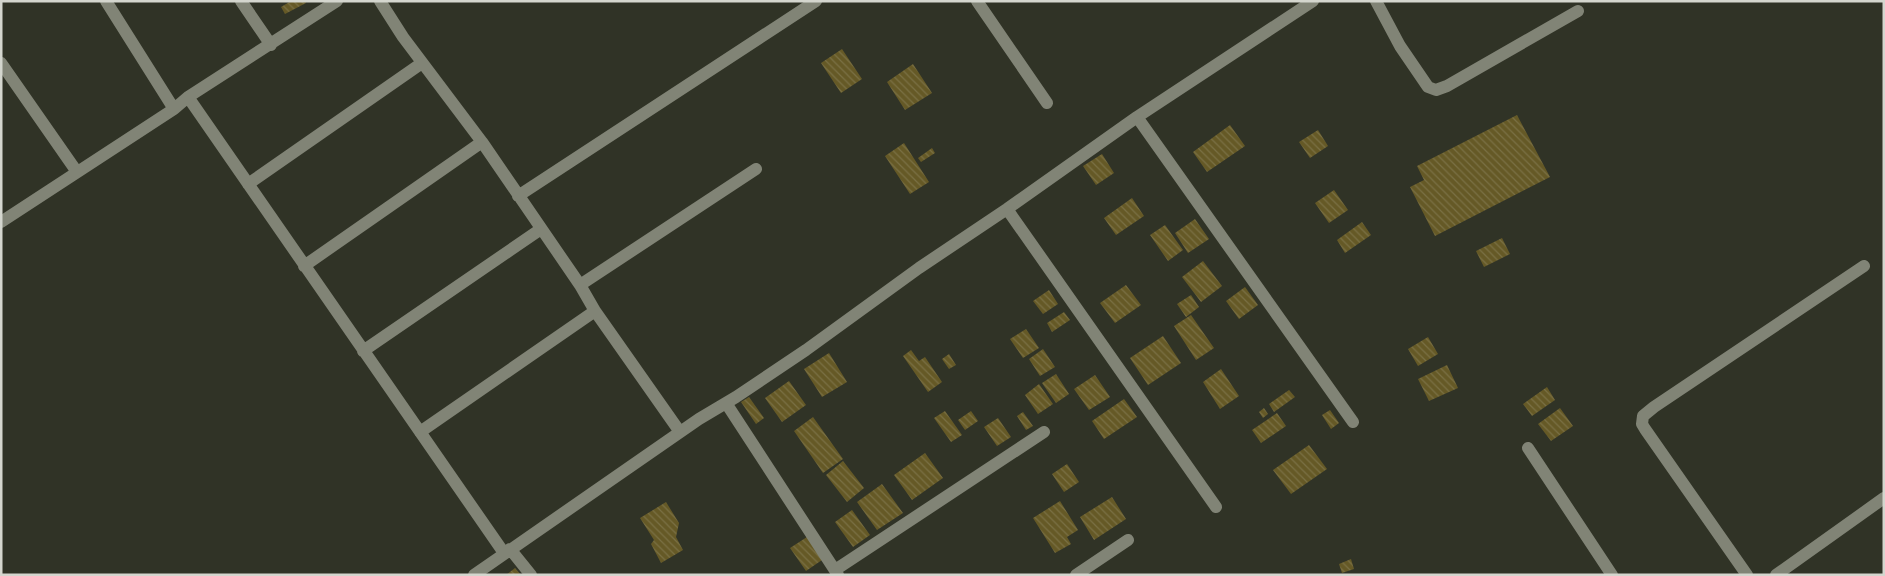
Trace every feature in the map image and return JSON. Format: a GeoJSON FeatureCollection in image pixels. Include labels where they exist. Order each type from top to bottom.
{"type":"FeatureCollection","features":[{"type":"Feature","properties":{"kind":"street"},"geometry":{"type":"LineString","coordinates":[[106,1],[174,109]]}},
{"type":"Feature","properties":{"kind":"street"},"geometry":{"type":"LineString","coordinates":[[241,1],[270,45]]}},
{"type":"Feature","properties":{"kind":"street"},"geometry":{"type":"LineString","coordinates":[[1,222],[336,1]]}},
{"type":"Feature","properties":{"kind":"street"},"geometry":{"type":"LineString","coordinates":[[380,1],[422,63],[482,142],[580,285],[595,311],[680,432]]}},
{"type":"Feature","properties":{"kind":"street"},"geometry":{"type":"LineString","coordinates":[[518,196],[816,1]]}},
{"type":"Feature","properties":{"kind":"street"},"geometry":{"type":"LineString","coordinates":[[977,1],[1047,103]]}},
{"type":"Feature","properties":{"kind":"street"},"geometry":{"type":"LineString","coordinates":[[474,575],[680,432],[806,350],[919,268],[1007,209],[1137,117],[1313,1]]}},
{"type":"Feature","properties":{"kind":"street"},"geometry":{"type":"LineString","coordinates":[[1376,1],[1400,46],[1428,87],[1436,90],[1447,86],[1578,11]]}},
{"type":"Feature","properties":{"kind":"street"},"geometry":{"type":"LineString","coordinates":[[1,63],[78,172]]}},
{"type":"Feature","properties":{"kind":"street"},"geometry":{"type":"LineString","coordinates":[[248,184],[422,63]]}},
{"type":"Feature","properties":{"kind":"street"},"geometry":{"type":"LineString","coordinates":[[188,97],[420,432],[507,551],[531,575]]}},
{"type":"Feature","properties":{"kind":"street"},"geometry":{"type":"LineString","coordinates":[[1137,117],[1353,422]]}},
{"type":"Feature","properties":{"kind":"street"},"geometry":{"type":"LineString","coordinates":[[304,266],[482,142]]}},
{"type":"Feature","properties":{"kind":"street"},"geometry":{"type":"LineString","coordinates":[[580,285],[756,169]]}},
{"type":"Feature","properties":{"kind":"street"},"geometry":{"type":"LineString","coordinates":[[1007,209],[1216,507]]}},
{"type":"Feature","properties":{"kind":"street"},"geometry":{"type":"LineString","coordinates":[[363,351],[541,229]]}},
{"type":"Feature","properties":{"kind":"street"},"geometry":{"type":"LineString","coordinates":[[1747,575],[1645,429],[1642,424],[1643,416],[1864,266]]}},
{"type":"Feature","properties":{"kind":"street"},"geometry":{"type":"LineString","coordinates":[[420,432],[595,311]]}},
{"type":"Feature","properties":{"kind":"street"},"geometry":{"type":"LineString","coordinates":[[726,403],[836,572],[1044,432]]}},
{"type":"Feature","properties":{"kind":"street"},"geometry":{"type":"LineString","coordinates":[[1528,448],[1612,575]]}},
{"type":"Feature","properties":{"kind":"street"},"geometry":{"type":"LineString","coordinates":[[1776,575],[1884,498]]}},
{"type":"Feature","properties":{"kind":"street"},"geometry":{"type":"LineString","coordinates":[[1076,575],[1128,540]]}},
{"type":"Feature","properties":{"kind":"building"},"geometry":{"type":"Polygon","coordinates":[[[291,1],[305,1],[306,3],[285,14],[281,7],[291,1]]]}},
{"type":"Feature","properties":{"kind":"building"},"geometry":{"type":"Polygon","coordinates":[[[842,49],[862,79],[841,93],[821,63],[842,49]]]}},
{"type":"Feature","properties":{"kind":"building"},"geometry":{"type":"Polygon","coordinates":[[[913,64],[932,93],[905,110],[887,82],[913,64]]]}},
{"type":"Feature","properties":{"kind":"building"},"geometry":{"type":"Polygon","coordinates":[[[1517,115],[1550,177],[1435,236],[1410,187],[1424,180],[1417,166],[1517,115]]]}},
{"type":"Feature","properties":{"kind":"building"},"geometry":{"type":"Polygon","coordinates":[[[1230,125],[1245,146],[1207,172],[1193,152],[1230,125]]]}},
{"type":"Feature","properties":{"kind":"building"},"geometry":{"type":"Polygon","coordinates":[[[1318,130],[1328,146],[1310,158],[1299,142],[1318,130]]]}},
{"type":"Feature","properties":{"kind":"building"},"geometry":{"type":"Polygon","coordinates":[[[904,143],[929,182],[910,194],[885,156],[904,143]]]}},
{"type":"Feature","properties":{"kind":"building"},"geometry":{"type":"Polygon","coordinates":[[[932,148],[935,153],[921,162],[918,158],[932,148]]]}},
{"type":"Feature","properties":{"kind":"building"},"geometry":{"type":"Polygon","coordinates":[[[1102,154],[1114,173],[1096,185],[1083,166],[1102,154]]]}},
{"type":"Feature","properties":{"kind":"building"},"geometry":{"type":"Polygon","coordinates":[[[1334,190],[1348,210],[1329,223],[1315,203],[1334,190]]]}},
{"type":"Feature","properties":{"kind":"building"},"geometry":{"type":"Polygon","coordinates":[[[1132,198],[1144,216],[1116,235],[1104,218],[1132,198]]]}},
{"type":"Feature","properties":{"kind":"building"},"geometry":{"type":"Polygon","coordinates":[[[1195,219],[1209,239],[1188,253],[1175,233],[1195,219]]]}},
{"type":"Feature","properties":{"kind":"building"},"geometry":{"type":"Polygon","coordinates":[[[1362,222],[1371,235],[1345,253],[1337,240],[1362,222]]]}},
{"type":"Feature","properties":{"kind":"building"},"geometry":{"type":"Polygon","coordinates":[[[1165,225],[1183,250],[1168,261],[1150,235],[1165,225]]]}},
{"type":"Feature","properties":{"kind":"building"},"geometry":{"type":"Polygon","coordinates":[[[1502,238],[1510,254],[1484,267],[1476,251],[1502,238]]]}},
{"type":"Feature","properties":{"kind":"building"},"geometry":{"type":"Polygon","coordinates":[[[1203,261],[1222,286],[1201,302],[1182,277],[1203,261]]]}},
{"type":"Feature","properties":{"kind":"building"},"geometry":{"type":"Polygon","coordinates":[[[1126,285],[1141,305],[1115,323],[1100,303],[1126,285]]]}},
{"type":"Feature","properties":{"kind":"building"},"geometry":{"type":"Polygon","coordinates":[[[1245,287],[1258,305],[1239,319],[1226,301],[1245,287]]]}},
{"type":"Feature","properties":{"kind":"building"},"geometry":{"type":"Polygon","coordinates":[[[1049,290],[1058,304],[1043,314],[1033,301],[1049,290]]]}},
{"type":"Feature","properties":{"kind":"building"},"geometry":{"type":"Polygon","coordinates":[[[1191,295],[1199,307],[1186,317],[1177,304],[1191,295]]]}},
{"type":"Feature","properties":{"kind":"building"},"geometry":{"type":"Polygon","coordinates":[[[1064,312],[1070,320],[1052,332],[1047,323],[1064,312]]]}},
{"type":"Feature","properties":{"kind":"building"},"geometry":{"type":"Polygon","coordinates":[[[1191,315],[1214,348],[1196,360],[1174,326],[1191,315]]]}},
{"type":"Feature","properties":{"kind":"building"},"geometry":{"type":"Polygon","coordinates":[[[1026,329],[1039,348],[1023,358],[1010,339],[1026,329]]]}},
{"type":"Feature","properties":{"kind":"building"},"geometry":{"type":"Polygon","coordinates":[[[1163,336],[1181,363],[1148,385],[1130,358],[1163,336]]]}},
{"type":"Feature","properties":{"kind":"building"},"geometry":{"type":"Polygon","coordinates":[[[1428,337],[1438,354],[1418,366],[1408,349],[1428,337]]]}},
{"type":"Feature","properties":{"kind":"building"},"geometry":{"type":"Polygon","coordinates":[[[1043,349],[1055,367],[1040,376],[1029,359],[1043,349]]]}},
{"type":"Feature","properties":{"kind":"building"},"geometry":{"type":"Polygon","coordinates":[[[911,350],[919,361],[925,357],[942,382],[928,392],[903,356],[911,350]]]}},
{"type":"Feature","properties":{"kind":"building"},"geometry":{"type":"Polygon","coordinates":[[[829,353],[847,382],[822,397],[804,369],[829,353]]]}},
{"type":"Feature","properties":{"kind":"building"},"geometry":{"type":"Polygon","coordinates":[[[949,354],[956,365],[949,369],[942,359],[949,354]]]}},
{"type":"Feature","properties":{"kind":"building"},"geometry":{"type":"Polygon","coordinates":[[[1447,365],[1458,388],[1429,401],[1418,379],[1447,365]]]}},
{"type":"Feature","properties":{"kind":"building"},"geometry":{"type":"Polygon","coordinates":[[[1221,369],[1239,396],[1220,409],[1203,382],[1221,369]]]}},
{"type":"Feature","properties":{"kind":"building"},"geometry":{"type":"Polygon","coordinates":[[[1056,374],[1069,394],[1056,403],[1042,383],[1056,374]]]}},
{"type":"Feature","properties":{"kind":"building"},"geometry":{"type":"Polygon","coordinates":[[[1095,375],[1110,397],[1089,410],[1074,389],[1095,375]]]}},
{"type":"Feature","properties":{"kind":"building"},"geometry":{"type":"Polygon","coordinates":[[[789,381],[806,405],[782,422],[765,398],[789,381]]]}},
{"type":"Feature","properties":{"kind":"building"},"geometry":{"type":"Polygon","coordinates":[[[1039,384],[1053,404],[1038,414],[1025,395],[1039,384]]]}},
{"type":"Feature","properties":{"kind":"building"},"geometry":{"type":"Polygon","coordinates":[[[1547,387],[1555,400],[1532,416],[1523,404],[1547,387]]]}},
{"type":"Feature","properties":{"kind":"building"},"geometry":{"type":"Polygon","coordinates":[[[1289,390],[1295,397],[1274,412],[1269,404],[1289,390]]]}},
{"type":"Feature","properties":{"kind":"building"},"geometry":{"type":"Polygon","coordinates":[[[749,397],[764,418],[756,424],[741,402],[749,397]]]}},
{"type":"Feature","properties":{"kind":"building"},"geometry":{"type":"Polygon","coordinates":[[[1124,399],[1137,417],[1104,439],[1092,421],[1124,399]]]}},
{"type":"Feature","properties":{"kind":"building"},"geometry":{"type":"Polygon","coordinates":[[[1264,408],[1268,414],[1263,418],[1259,412],[1264,408]]]}},
{"type":"Feature","properties":{"kind":"building"},"geometry":{"type":"Polygon","coordinates":[[[1560,408],[1573,426],[1551,441],[1538,424],[1560,408]]]}},
{"type":"Feature","properties":{"kind":"building"},"geometry":{"type":"Polygon","coordinates":[[[1330,410],[1339,423],[1331,429],[1322,415],[1330,410]]]}},
{"type":"Feature","properties":{"kind":"building"},"geometry":{"type":"Polygon","coordinates":[[[945,411],[962,435],[951,442],[934,418],[945,411]]]}},
{"type":"Feature","properties":{"kind":"building"},"geometry":{"type":"Polygon","coordinates":[[[971,411],[978,421],[965,430],[958,420],[971,411]]]}},
{"type":"Feature","properties":{"kind":"building"},"geometry":{"type":"Polygon","coordinates":[[[1023,412],[1033,426],[1026,430],[1017,416],[1023,412]]]}},
{"type":"Feature","properties":{"kind":"building"},"geometry":{"type":"Polygon","coordinates":[[[1277,413],[1286,426],[1261,443],[1252,430],[1277,413]]]}},
{"type":"Feature","properties":{"kind":"building"},"geometry":{"type":"Polygon","coordinates":[[[813,417],[843,459],[823,473],[794,431],[813,417]]]}},
{"type":"Feature","properties":{"kind":"building"},"geometry":{"type":"Polygon","coordinates":[[[998,418],[1011,437],[997,446],[984,427],[998,418]]]}},
{"type":"Feature","properties":{"kind":"building"},"geometry":{"type":"Polygon","coordinates":[[[1309,445],[1327,469],[1291,494],[1273,470],[1309,445]]]}},
{"type":"Feature","properties":{"kind":"building"},"geometry":{"type":"Polygon","coordinates":[[[925,453],[943,478],[912,500],[894,475],[925,453]]]}},
{"type":"Feature","properties":{"kind":"building"},"geometry":{"type":"Polygon","coordinates":[[[843,461],[864,488],[847,502],[826,475],[843,461]]]}},
{"type":"Feature","properties":{"kind":"building"},"geometry":{"type":"Polygon","coordinates":[[[1067,464],[1079,482],[1064,492],[1052,474],[1067,464]]]}},
{"type":"Feature","properties":{"kind":"building"},"geometry":{"type":"Polygon","coordinates":[[[882,484],[903,513],[877,530],[857,502],[882,484]]]}},
{"type":"Feature","properties":{"kind":"building"},"geometry":{"type":"Polygon","coordinates":[[[1112,497],[1126,519],[1094,540],[1080,517],[1112,497]]]}},
{"type":"Feature","properties":{"kind":"building"},"geometry":{"type":"Polygon","coordinates":[[[1060,501],[1078,530],[1067,537],[1071,544],[1055,553],[1033,518],[1060,501]]]}},
{"type":"Feature","properties":{"kind":"building"},"geometry":{"type":"Polygon","coordinates":[[[666,502],[679,523],[676,537],[683,550],[661,563],[651,544],[654,540],[640,518],[666,502]]]}},
{"type":"Feature","properties":{"kind":"building"},"geometry":{"type":"Polygon","coordinates":[[[852,510],[870,535],[853,547],[835,522],[852,510]]]}},
{"type":"Feature","properties":{"kind":"building"},"geometry":{"type":"Polygon","coordinates":[[[807,537],[822,560],[806,571],[790,548],[807,537]]]}},
{"type":"Feature","properties":{"kind":"building"},"geometry":{"type":"Polygon","coordinates":[[[1351,559],[1354,569],[1342,573],[1339,564],[1351,559]]]}},
{"type":"Feature","properties":{"kind":"building"},"geometry":{"type":"Polygon","coordinates":[[[515,568],[521,575],[506,575],[515,568]]]}}]}
